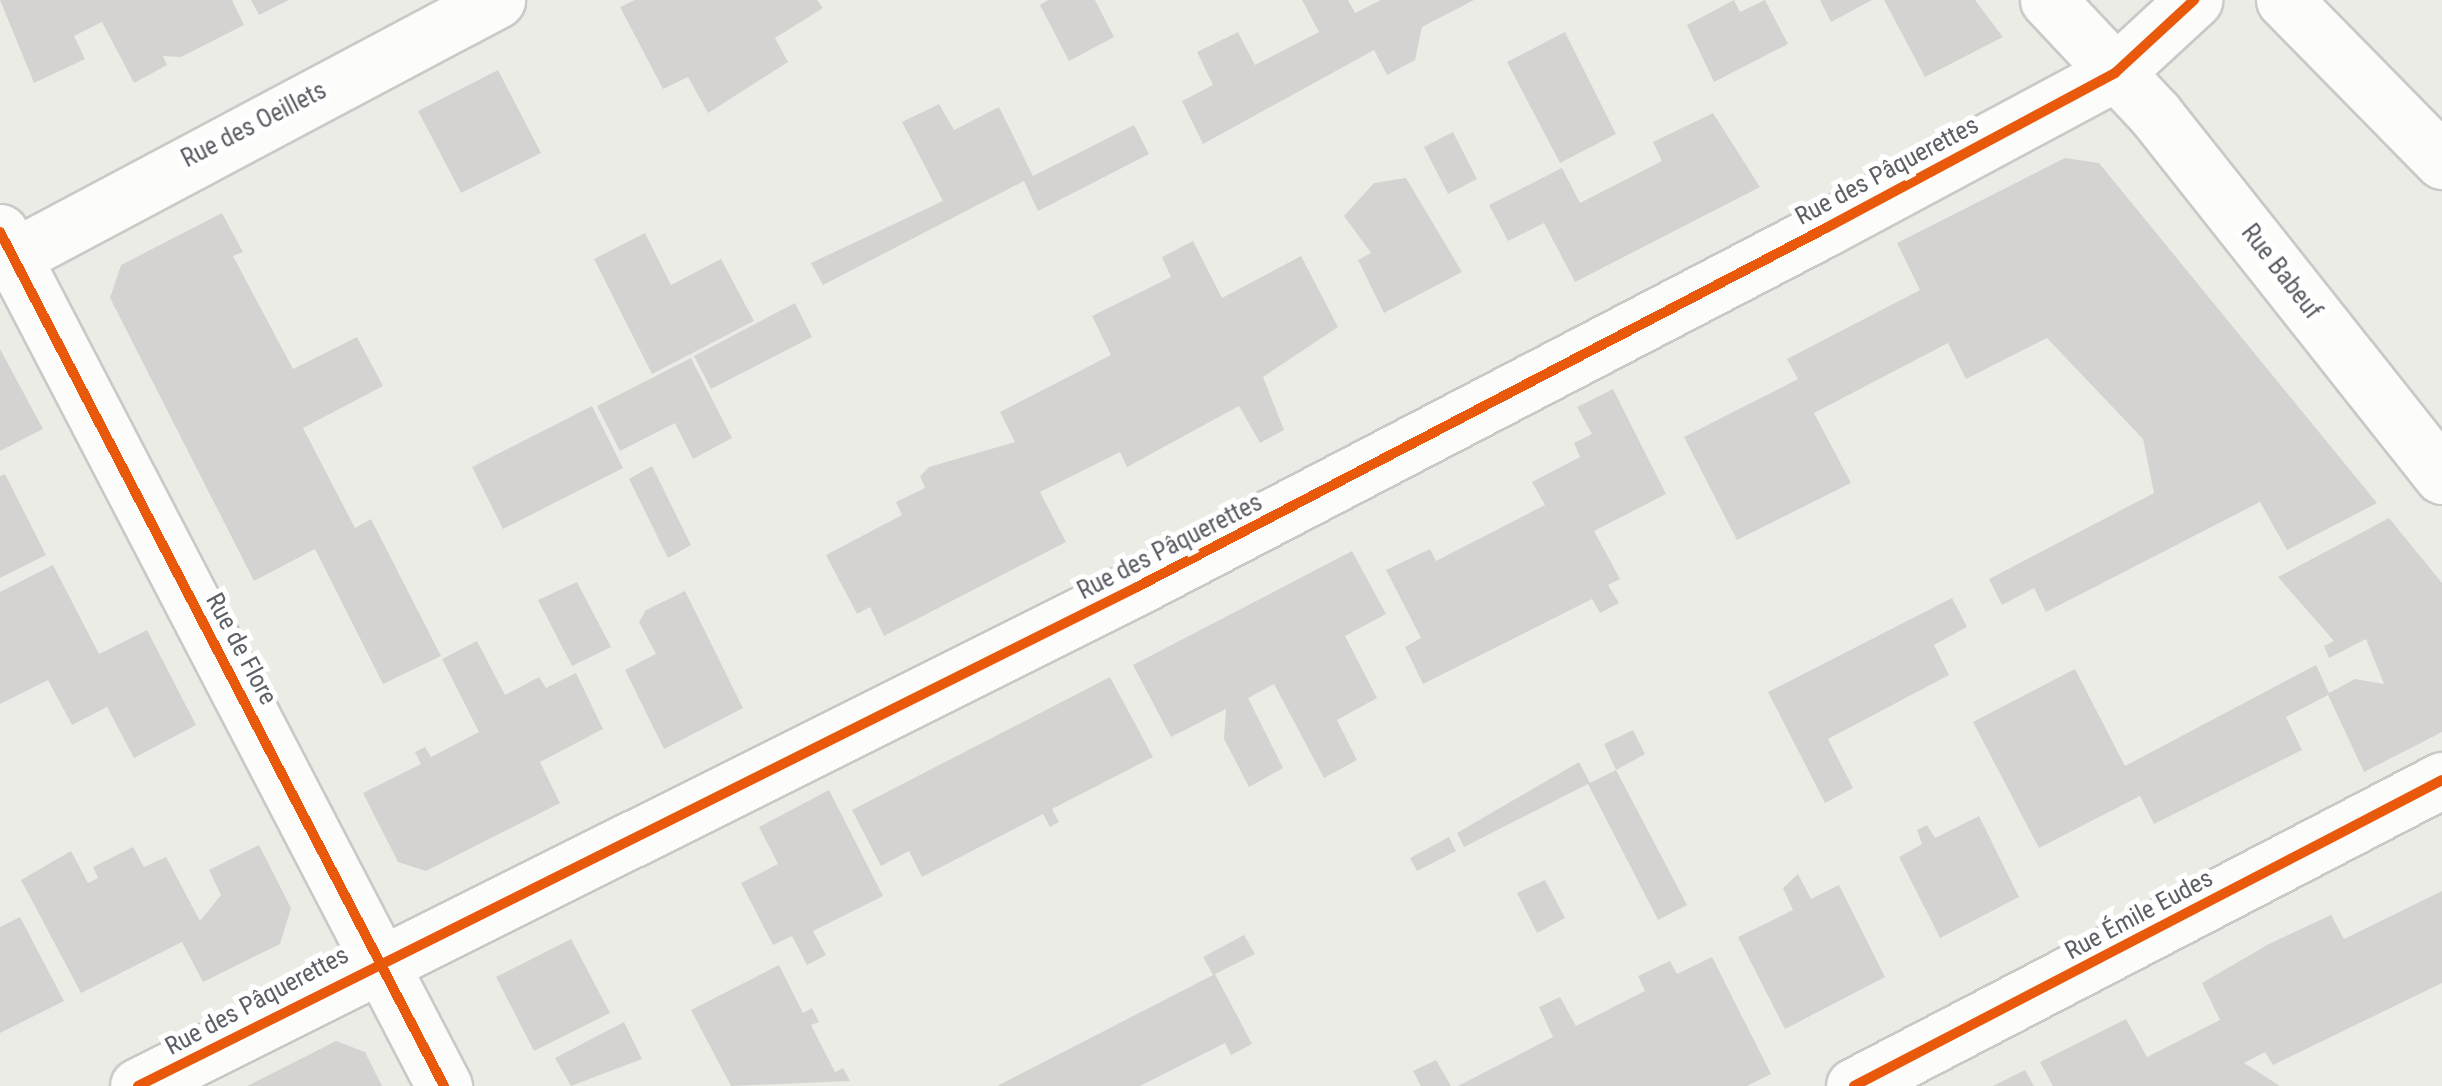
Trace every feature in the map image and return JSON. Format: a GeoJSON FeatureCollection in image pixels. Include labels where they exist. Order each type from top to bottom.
{"type":"FeatureCollection","features":[{"type":"Feature","properties":{"kind":"street","name":"Rue des Oeillets"},"geometry":{"type":"LineString","coordinates":[[4,251],[498,0]]}},
{"type":"Feature","properties":{"kind":"street","name":"Rue Babeuf"},"geometry":{"type":"LineString","coordinates":[[2048,0],[2115,72],[2442,476]]}},
{"type":"Feature","properties":{"kind":"street","name":"Rue des Pâquerettes"},"geometry":{"type":"LineString","coordinates":[[138,1086],[380,959],[1137,587],[2115,72],[2194,0]]}},
{"type":"Feature","properties":{"kind":"street"},"geometry":{"type":"LineString","coordinates":[[2284,0],[2442,161]]}},
{"type":"Feature","properties":{"kind":"street","name":"Rue de Flore"},"geometry":{"type":"LineString","coordinates":[[4,251],[444,1086]]}},
{"type":"Feature","properties":{"kind":"street","name":"Rue Émile Eudes"},"geometry":{"type":"LineString","coordinates":[[1854,1086],[2442,780]]}},
{"type":"Feature","properties":{"kind":"building"},"geometry":{"type":"Polygon","coordinates":[[[0,0],[232,0],[244,25],[181,57],[163,56],[167,65],[134,83],[102,22],[74,36],[85,59],[34,83],[0,0]]]}},
{"type":"Feature","properties":{"kind":"building"},"geometry":{"type":"Polygon","coordinates":[[[251,0],[289,0],[259,15],[251,0]]]}},
{"type":"Feature","properties":{"kind":"building"},"geometry":{"type":"Polygon","coordinates":[[[635,0],[817,0],[823,8],[775,38],[788,62],[708,113],[688,77],[663,89],[620,7],[635,0]]]}},
{"type":"Feature","properties":{"kind":"building"},"geometry":{"type":"Polygon","coordinates":[[[1048,0],[1095,0],[1114,37],[1069,61],[1040,5],[1048,0]]]}},
{"type":"Feature","properties":{"kind":"building"},"geometry":{"type":"Polygon","coordinates":[[[1302,0],[1348,0],[1355,13],[1381,0],[1474,0],[1422,27],[1415,60],[1387,75],[1374,50],[1203,144],[1182,101],[1213,85],[1197,52],[1238,32],[1255,65],[1319,32],[1302,0]]]}},
{"type":"Feature","properties":{"kind":"building"},"geometry":{"type":"Polygon","coordinates":[[[1734,0],[1740,12],[1765,0],[1788,44],[1714,82],[1687,25],[1734,0]]]}},
{"type":"Feature","properties":{"kind":"building"},"geometry":{"type":"Polygon","coordinates":[[[1820,0],[1872,0],[1831,22],[1820,0]]]}},
{"type":"Feature","properties":{"kind":"building"},"geometry":{"type":"Polygon","coordinates":[[[1884,0],[1975,0],[2003,37],[1925,77],[1884,0]]]}},
{"type":"Feature","properties":{"kind":"building"},"geometry":{"type":"Polygon","coordinates":[[[1565,32],[1616,134],[1560,163],[1507,62],[1565,32]]]}},
{"type":"Feature","properties":{"kind":"building"},"geometry":{"type":"Polygon","coordinates":[[[498,70],[541,153],[461,193],[418,111],[498,70]]]}},
{"type":"Feature","properties":{"kind":"building"},"geometry":{"type":"Polygon","coordinates":[[[939,104],[954,130],[999,107],[1033,176],[1134,125],[1149,154],[1038,211],[1024,181],[823,285],[811,263],[943,201],[902,122],[939,104]]]}},
{"type":"Feature","properties":{"kind":"building"},"geometry":{"type":"Polygon","coordinates":[[[1713,113],[1760,187],[1575,282],[1544,223],[1508,241],[1489,205],[1562,168],[1580,203],[1662,161],[1653,142],[1713,113]]]}},
{"type":"Feature","properties":{"kind":"building"},"geometry":{"type":"Polygon","coordinates":[[[1453,132],[1477,179],[1448,194],[1424,147],[1453,132]]]}},
{"type":"Feature","properties":{"kind":"building"},"geometry":{"type":"Polygon","coordinates":[[[2065,158],[2099,163],[2377,503],[2287,550],[2260,502],[2046,612],[2034,588],[2002,605],[1989,579],[2154,493],[2143,439],[2047,338],[1966,379],[1948,343],[1814,413],[1851,483],[1737,540],[1684,437],[1798,379],[1787,359],[1920,290],[1897,243],[2065,158]]]}},
{"type":"Feature","properties":{"kind":"building"},"geometry":{"type":"Polygon","coordinates":[[[1406,178],[1462,272],[1384,313],[1358,260],[1371,253],[1344,216],[1374,183],[1406,178]]]}},
{"type":"Feature","properties":{"kind":"building"},"geometry":{"type":"Polygon","coordinates":[[[222,213],[243,252],[233,256],[293,369],[357,337],[383,386],[303,428],[355,528],[371,519],[441,656],[383,684],[315,549],[254,581],[110,298],[121,265],[222,213]]]}},
{"type":"Feature","properties":{"kind":"building"},"geometry":{"type":"Polygon","coordinates":[[[645,233],[671,285],[721,259],[754,321],[652,374],[594,259],[645,233]]]}},
{"type":"Feature","properties":{"kind":"building"},"geometry":{"type":"Polygon","coordinates":[[[1193,241],[1222,298],[1301,256],[1338,327],[1263,377],[1284,430],[1260,443],[1239,406],[1127,467],[1120,452],[1040,492],[1066,542],[884,636],[870,607],[857,614],[826,555],[902,515],[896,502],[925,488],[920,476],[929,467],[1015,442],[1000,412],[1111,355],[1092,316],[1171,277],[1162,257],[1193,241]]]}},
{"type":"Feature","properties":{"kind":"building"},"geometry":{"type":"Polygon","coordinates":[[[795,303],[812,337],[711,389],[694,356],[795,303]]]}},
{"type":"Feature","properties":{"kind":"building"},"geometry":{"type":"Polygon","coordinates":[[[0,349],[43,429],[0,451],[0,349]]]}},
{"type":"Feature","properties":{"kind":"building"},"geometry":{"type":"Polygon","coordinates":[[[691,358],[732,438],[693,459],[675,423],[620,451],[597,406],[691,358]]]}},
{"type":"Feature","properties":{"kind":"building"},"geometry":{"type":"Polygon","coordinates":[[[1613,389],[1666,494],[1594,531],[1620,579],[1608,585],[1619,603],[1600,613],[1592,599],[1423,684],[1405,647],[1421,638],[1386,570],[1430,549],[1436,561],[1545,505],[1532,482],[1580,457],[1574,443],[1592,434],[1577,407],[1613,389]]]}},
{"type":"Feature","properties":{"kind":"building"},"geometry":{"type":"Polygon","coordinates":[[[592,406],[623,468],[503,529],[472,467],[592,406]]]}},
{"type":"Feature","properties":{"kind":"building"},"geometry":{"type":"Polygon","coordinates":[[[652,466],[691,545],[668,558],[629,479],[652,466]]]}},
{"type":"Feature","properties":{"kind":"building"},"geometry":{"type":"Polygon","coordinates":[[[5,474],[46,555],[0,578],[0,476],[5,474]]]}},
{"type":"Feature","properties":{"kind":"building"},"geometry":{"type":"Polygon","coordinates":[[[2389,518],[2442,583],[2442,732],[2364,772],[2328,695],[2286,717],[2302,750],[2154,824],[2140,796],[2039,848],[1973,722],[2075,669],[2125,766],[2316,665],[2329,693],[2355,679],[2384,684],[2366,639],[2329,658],[2324,646],[2334,641],[2278,577],[2389,518]]]}},
{"type":"Feature","properties":{"kind":"building"},"geometry":{"type":"Polygon","coordinates":[[[1352,551],[1386,614],[1345,636],[1377,698],[1337,720],[1357,760],[1324,778],[1274,684],[1248,698],[1283,768],[1249,787],[1224,739],[1226,709],[1171,737],[1133,665],[1352,551]]]}},
{"type":"Feature","properties":{"kind":"building"},"geometry":{"type":"Polygon","coordinates":[[[53,565],[99,654],[147,630],[196,725],[134,758],[107,707],[72,725],[48,680],[0,704],[0,592],[53,565]]]}},
{"type":"Feature","properties":{"kind":"building"},"geometry":{"type":"Polygon","coordinates":[[[577,582],[611,647],[572,666],[538,600],[577,582]]]}},
{"type":"Feature","properties":{"kind":"building"},"geometry":{"type":"Polygon","coordinates":[[[685,591],[743,708],[664,749],[625,670],[656,654],[639,622],[646,610],[685,591]]]}},
{"type":"Feature","properties":{"kind":"building"},"geometry":{"type":"Polygon","coordinates":[[[1952,598],[1967,627],[1934,645],[1949,675],[1828,739],[1853,788],[1825,803],[1768,692],[1952,598]]]}},
{"type":"Feature","properties":{"kind":"building"},"geometry":{"type":"Polygon","coordinates":[[[477,641],[505,695],[539,677],[546,688],[576,673],[603,729],[540,762],[560,803],[426,871],[398,862],[363,793],[421,764],[415,752],[425,747],[431,757],[479,732],[442,659],[477,641]]]}},
{"type":"Feature","properties":{"kind":"building"},"geometry":{"type":"Polygon","coordinates":[[[1110,677],[1153,757],[1052,809],[1059,822],[1050,827],[1043,814],[922,877],[909,851],[881,866],[852,810],[1110,677]]]}},
{"type":"Feature","properties":{"kind":"building"},"geometry":{"type":"Polygon","coordinates":[[[1633,730],[1645,754],[1616,770],[1604,744],[1633,730]]]}},
{"type":"Feature","properties":{"kind":"building"},"geometry":{"type":"Polygon","coordinates":[[[1579,762],[1590,783],[1616,770],[1687,905],[1658,920],[1588,784],[1464,847],[1457,833],[1579,762]]]}},
{"type":"Feature","properties":{"kind":"building"},"geometry":{"type":"Polygon","coordinates":[[[829,790],[883,896],[813,931],[826,955],[807,965],[792,936],[773,945],[741,883],[778,864],[759,827],[829,790]]]}},
{"type":"Feature","properties":{"kind":"building"},"geometry":{"type":"Polygon","coordinates":[[[1979,816],[2019,897],[1940,938],[1899,857],[1922,844],[1917,830],[1927,825],[1935,838],[1979,816]]]}},
{"type":"Feature","properties":{"kind":"building"},"geometry":{"type":"Polygon","coordinates":[[[1449,837],[1456,851],[1417,871],[1410,858],[1449,837]]]}},
{"type":"Feature","properties":{"kind":"building"},"geometry":{"type":"Polygon","coordinates":[[[259,845],[291,908],[280,944],[203,982],[182,942],[81,993],[21,880],[71,851],[88,883],[98,878],[93,867],[133,847],[144,867],[166,857],[200,921],[221,895],[209,870],[259,845]]]}},
{"type":"Feature","properties":{"kind":"building"},"geometry":{"type":"Polygon","coordinates":[[[1798,874],[1811,899],[1839,885],[1885,977],[1785,1029],[1738,937],[1793,910],[1783,888],[1798,874]]]}},
{"type":"Feature","properties":{"kind":"building"},"geometry":{"type":"Polygon","coordinates":[[[1545,880],[1565,918],[1537,933],[1517,893],[1545,880]]]}},
{"type":"Feature","properties":{"kind":"building"},"geometry":{"type":"Polygon","coordinates":[[[2442,891],[2442,983],[2273,1065],[2265,1052],[2244,1063],[2280,1086],[2053,1086],[2040,1062],[2126,1019],[2147,1057],[2220,1020],[2202,983],[2269,944],[2331,915],[2344,939],[2442,891]]]}},
{"type":"Feature","properties":{"kind":"building"},"geometry":{"type":"Polygon","coordinates":[[[20,917],[64,1001],[0,1033],[0,927],[20,917]]]}},
{"type":"Feature","properties":{"kind":"building"},"geometry":{"type":"Polygon","coordinates":[[[1244,935],[1255,954],[1213,975],[1203,957],[1244,935]]]}},
{"type":"Feature","properties":{"kind":"building"},"geometry":{"type":"Polygon","coordinates":[[[571,939],[610,1013],[534,1051],[496,977],[571,939]]]}},
{"type":"Feature","properties":{"kind":"building"},"geometry":{"type":"Polygon","coordinates":[[[1712,957],[1771,1074],[1747,1086],[1458,1086],[1553,1037],[1539,1007],[1560,997],[1576,1026],[1645,991],[1638,976],[1670,961],[1677,974],[1712,957]]]}},
{"type":"Feature","properties":{"kind":"building"},"geometry":{"type":"Polygon","coordinates":[[[779,965],[803,1013],[812,1008],[819,1022],[811,1025],[835,1072],[843,1068],[850,1081],[731,1086],[691,1010],[779,965]]]}},
{"type":"Feature","properties":{"kind":"building"},"geometry":{"type":"Polygon","coordinates":[[[1215,974],[1252,1044],[1231,1055],[1225,1043],[1140,1086],[997,1086],[1215,974]]]}},
{"type":"Feature","properties":{"kind":"building"},"geometry":{"type":"Polygon","coordinates":[[[624,1022],[642,1059],[571,1086],[555,1058],[624,1022]]]}},
{"type":"Feature","properties":{"kind":"building"},"geometry":{"type":"Polygon","coordinates":[[[336,1041],[365,1052],[382,1086],[247,1086],[336,1041]]]}},
{"type":"Feature","properties":{"kind":"building"},"geometry":{"type":"Polygon","coordinates":[[[1436,1060],[1451,1086],[1421,1086],[1413,1071],[1436,1060]]]}},
{"type":"Feature","properties":{"kind":"building"},"geometry":{"type":"Polygon","coordinates":[[[2025,1070],[2034,1086],[1993,1086],[2025,1070]]]}},
{"type":"Feature","properties":{"kind":"cycle path"},"geometry":{"type":"LineString","coordinates":[[138,1086],[1137,587],[1826,228],[2115,73],[2194,0]]}},
{"type":"Feature","properties":{"kind":"cycle path"},"geometry":{"type":"LineString","coordinates":[[0,232],[444,1086]]}},
{"type":"Feature","properties":{"kind":"cycle path"},"geometry":{"type":"LineString","coordinates":[[1854,1086],[2442,780]]}}]}
